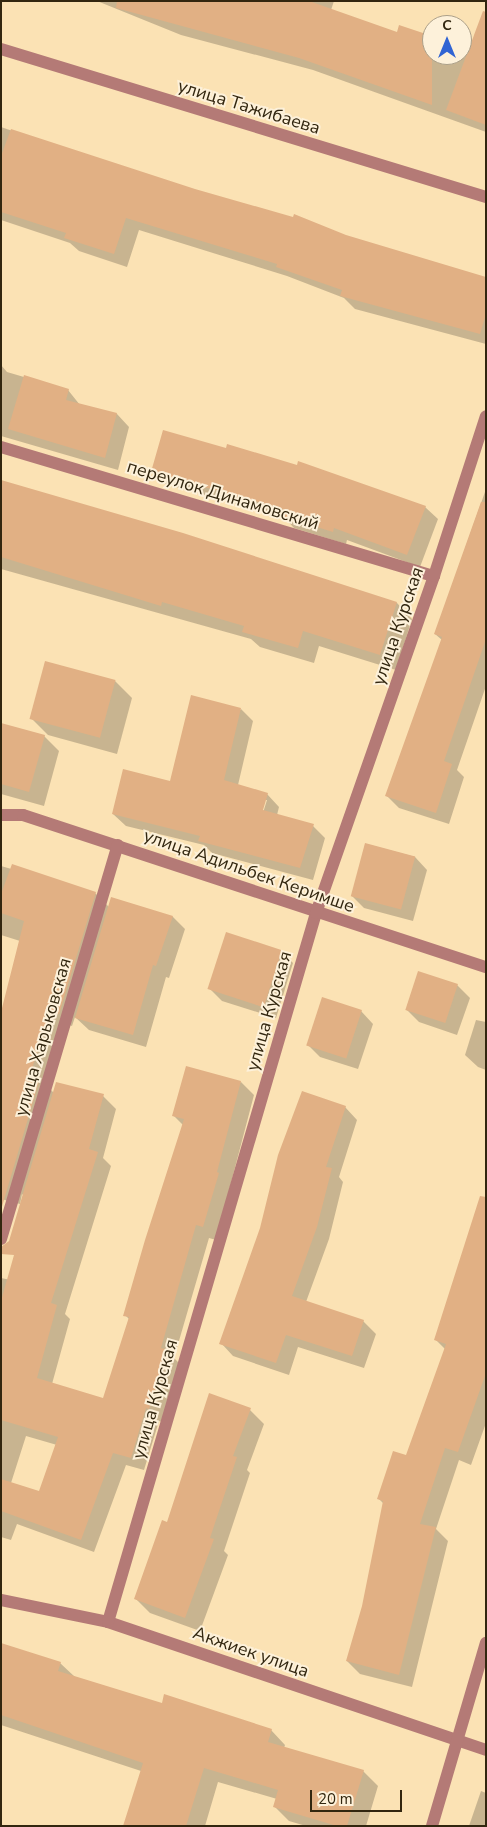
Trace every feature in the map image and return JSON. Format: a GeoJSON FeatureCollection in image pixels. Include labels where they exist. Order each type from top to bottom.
{"type":"FeatureCollection","features":[{"type":"Feature","properties":{"kind":"street","name":"улица Тажибаева"},"geometry":{"type":"LineString","coordinates":[[1,49],[486,198]]}},
{"type":"Feature","properties":{"kind":"street","name":"улица Курская"},"geometry":{"type":"LineString","coordinates":[[108,1622],[316,913],[434,576],[486,416]]}},
{"type":"Feature","properties":{"kind":"street","name":"переулок Динамовский"},"geometry":{"type":"LineString","coordinates":[[1,447],[434,576]]}},
{"type":"Feature","properties":{"kind":"street","name":"улица Адильбек Керимше"},"geometry":{"type":"LineString","coordinates":[[1,815],[24,815],[316,913],[486,967]]}},
{"type":"Feature","properties":{"kind":"street","name":"улица Харьковская"},"geometry":{"type":"LineString","coordinates":[[1,1239],[118,845]]}},
{"type":"Feature","properties":{"kind":"street","name":"Акжиек улица"},"geometry":{"type":"LineString","coordinates":[[1,1600],[108,1622],[486,1750]]}},
{"type":"Feature","properties":{"kind":"street"},"geometry":{"type":"LineString","coordinates":[[432,1826],[486,1643]]}},
{"type":"Feature","properties":{"kind":"building"},"geometry":{"type":"Polygon","coordinates":[[[117,1],[309,1],[397,32],[399,25],[422,33],[422,65],[432,65],[432,105],[299,58],[116,8],[117,1]]]}},
{"type":"Feature","properties":{"kind":"building"},"geometry":{"type":"Polygon","coordinates":[[[483,11],[486,12],[486,125],[446,110],[463,65],[472,65],[472,40],[483,11]]]}},
{"type":"Feature","properties":{"kind":"building"},"geometry":{"type":"Polygon","coordinates":[[[11,129],[195,189],[293,217],[294,214],[346,235],[486,277],[486,314],[480,334],[340,296],[342,290],[276,267],[277,264],[126,218],[114,254],[64,238],[66,233],[1,212],[1,156],[11,129]]]}},
{"type":"Feature","properties":{"kind":"building"},"geometry":{"type":"Polygon","coordinates":[[[24,375],[69,389],[66,400],[117,413],[105,458],[8,429],[24,375]]]}},
{"type":"Feature","properties":{"kind":"building"},"geometry":{"type":"Polygon","coordinates":[[[163,430],[226,448],[227,444],[297,465],[298,461],[426,506],[407,555],[334,528],[333,532],[281,516],[283,509],[151,472],[163,430]]]}},
{"type":"Feature","properties":{"kind":"building"},"geometry":{"type":"Polygon","coordinates":[[[1,480],[183,533],[397,602],[380,655],[303,631],[298,648],[242,632],[244,626],[162,602],[161,606],[1,557],[1,480]]]}},
{"type":"Feature","properties":{"kind":"building"},"geometry":{"type":"Polygon","coordinates":[[[481,502],[486,502],[486,639],[444,761],[452,764],[436,813],[385,796],[442,637],[434,634],[481,502]]]}},
{"type":"Feature","properties":{"kind":"building"},"geometry":{"type":"Polygon","coordinates":[[[45,661],[116,680],[100,738],[29,719],[45,661]]]}},
{"type":"Feature","properties":{"kind":"building"},"geometry":{"type":"Polygon","coordinates":[[[191,695],[241,708],[224,780],[268,793],[263,810],[314,824],[300,868],[198,841],[200,836],[112,814],[123,769],[170,781],[191,695]]]}},
{"type":"Feature","properties":{"kind":"building"},"geometry":{"type":"Polygon","coordinates":[[[1,723],[45,735],[29,792],[1,784],[1,723]]]}},
{"type":"Feature","properties":{"kind":"building"},"geometry":{"type":"Polygon","coordinates":[[[365,843],[415,856],[401,910],[351,896],[365,843]]]}},
{"type":"Feature","properties":{"kind":"building"},"geometry":{"type":"Polygon","coordinates":[[[12,864],[96,892],[59,1014],[50,1011],[30,1075],[40,1078],[1,1210],[1,1012],[24,921],[1,913],[1,894],[12,864]]]}},
{"type":"Feature","properties":{"kind":"building"},"geometry":{"type":"Polygon","coordinates":[[[111,897],[173,916],[156,966],[153,965],[133,1035],[75,1018],[111,897]]]}},
{"type":"Feature","properties":{"kind":"building"},"geometry":{"type":"Polygon","coordinates":[[[226,932],[282,950],[264,1007],[207,989],[226,932]]]}},
{"type":"Feature","properties":{"kind":"building"},"geometry":{"type":"Polygon","coordinates":[[[418,971],[458,984],[445,1023],[405,1010],[418,971]]]}},
{"type":"Feature","properties":{"kind":"building"},"geometry":{"type":"Polygon","coordinates":[[[322,997],[362,1010],[346,1058],[306,1046],[322,997]]]}},
{"type":"Feature","properties":{"kind":"building"},"geometry":{"type":"Polygon","coordinates":[[[186,1066],[241,1081],[217,1172],[219,1173],[203,1227],[196,1225],[161,1348],[168,1350],[149,1409],[146,1408],[131,1458],[113,1453],[81,1540],[1,1511],[1,1479],[39,1491],[58,1437],[1,1420],[1,1301],[14,1255],[1,1254],[1,1247],[9,1241],[56,1082],[104,1094],[89,1149],[98,1152],[51,1303],[57,1305],[37,1378],[103,1398],[129,1317],[123,1316],[145,1240],[184,1119],[172,1116],[186,1066]]]}},
{"type":"Feature","properties":{"kind":"building"},"geometry":{"type":"Polygon","coordinates":[[[302,1091],[346,1106],[326,1167],[332,1168],[317,1227],[292,1296],[364,1320],[352,1356],[286,1335],[276,1363],[219,1344],[260,1228],[278,1155],[302,1091]]]}},
{"type":"Feature","properties":{"kind":"building"},"geometry":{"type":"Polygon","coordinates":[[[480,1196],[486,1197],[486,1373],[458,1452],[445,1448],[420,1524],[436,1527],[399,1675],[346,1661],[362,1606],[383,1501],[377,1499],[393,1451],[406,1455],[446,1344],[434,1340],[480,1196]]]}},
{"type":"Feature","properties":{"kind":"building"},"geometry":{"type":"Polygon","coordinates":[[[209,1393],[251,1408],[233,1456],[237,1457],[210,1538],[214,1539],[185,1618],[134,1599],[162,1520],[167,1522],[209,1393]]]}},
{"type":"Feature","properties":{"kind":"building"},"geometry":{"type":"Polygon","coordinates":[[[1,1643],[61,1662],[58,1671],[162,1703],[164,1694],[272,1729],[268,1742],[364,1770],[347,1826],[337,1826],[273,1807],[278,1790],[204,1768],[186,1826],[123,1826],[143,1763],[1,1715],[1,1643]]]}}]}
